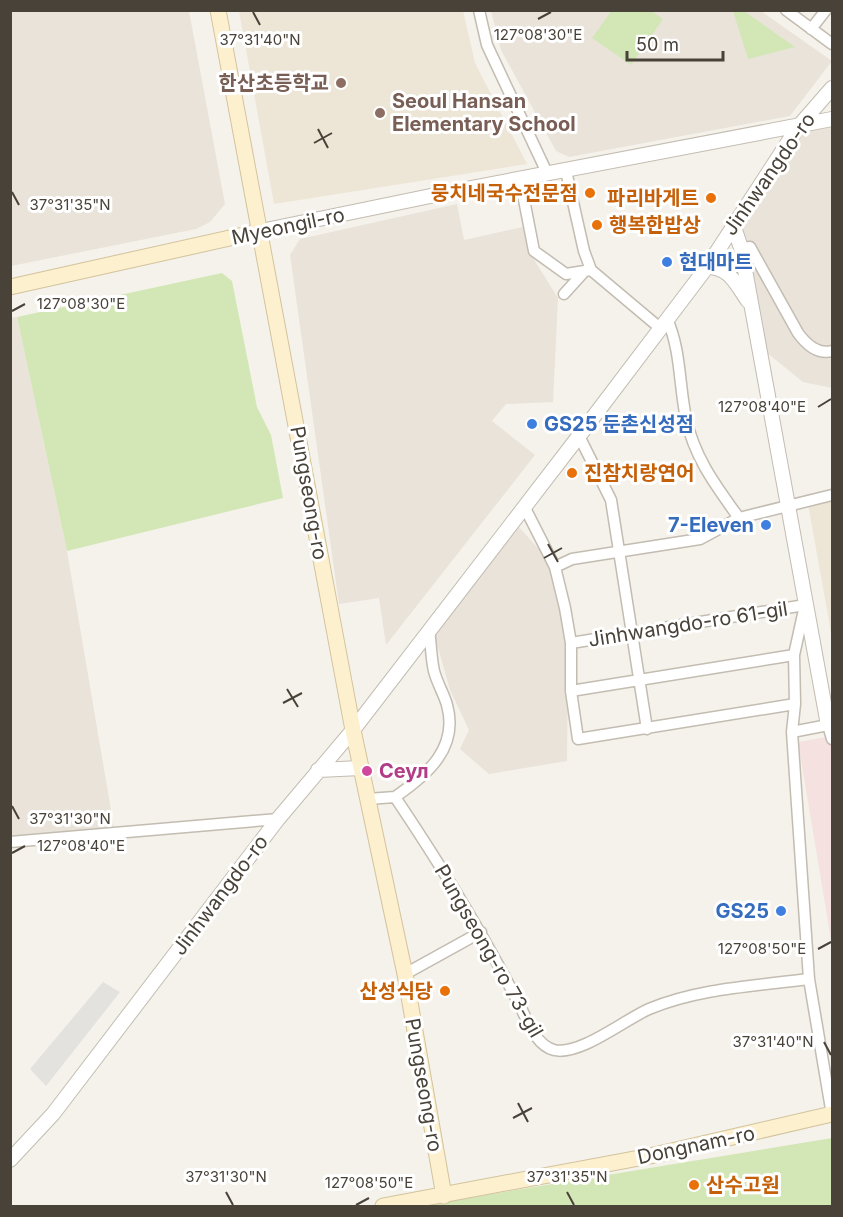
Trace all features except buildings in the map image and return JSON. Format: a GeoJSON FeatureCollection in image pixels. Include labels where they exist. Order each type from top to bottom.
{"type":"FeatureCollection","features":[{"type":"Feature","properties":{"kind":"main road","name":"Pungseong-ro"},"geometry":{"type":"LineString","coordinates":[[218,10],[261,231],[352,730],[405,974],[444,1196]]}},
{"type":"Feature","properties":{"kind":"main road","name":"Myeongil-ro"},"geometry":{"type":"LineString","coordinates":[[10,287],[261,231]]}},
{"type":"Feature","properties":{"kind":"main road","name":"Dongnam-ro"},"geometry":{"type":"LineString","coordinates":[[383,1206],[650,1156],[832,1114]]}},
{"type":"Feature","properties":{"kind":"street"},"geometry":{"type":"LineString","coordinates":[[479,10],[487,45],[548,175]]}},
{"type":"Feature","properties":{"kind":"street"},"geometry":{"type":"LineString","coordinates":[[786,10],[832,44]]}},
{"type":"Feature","properties":{"kind":"street"},"geometry":{"type":"LineString","coordinates":[[812,29],[826,10]]}},
{"type":"Feature","properties":{"kind":"street","name":"Jinhwangdo-ro"},"geometry":{"type":"LineString","coordinates":[[10,1160],[53,1114],[278,819],[352,730],[579,436],[707,267],[798,127],[832,88]]}},
{"type":"Feature","properties":{"kind":"street","name":"Myeongil-ro"},"geometry":{"type":"LineString","coordinates":[[261,231],[832,119]]}},
{"type":"Feature","properties":{"kind":"street"},"geometry":{"type":"LineString","coordinates":[[566,171],[587,271]]}},
{"type":"Feature","properties":{"kind":"street"},"geometry":{"type":"LineString","coordinates":[[520,179],[534,251],[566,274],[587,271],[663,323],[674,337],[686,418],[698,458],[739,518]]}},
{"type":"Feature","properties":{"kind":"street","name":"Jinhwangdo-ro 61-gil"},"geometry":{"type":"LineString","coordinates":[[733,224],[741,248],[786,507],[830,732],[792,732]]}},
{"type":"Feature","properties":{"kind":"street"},"geometry":{"type":"LineString","coordinates":[[741,248],[750,247],[806,344],[827,352],[832,351]]}},
{"type":"Feature","properties":{"kind":"street"},"geometry":{"type":"LineString","coordinates":[[707,267],[719,267],[727,271],[752,307]]}},
{"type":"Feature","properties":{"kind":"street"},"geometry":{"type":"LineString","coordinates":[[564,294],[587,271]]}},
{"type":"Feature","properties":{"kind":"street"},"geometry":{"type":"LineString","coordinates":[[579,436],[611,500],[647,729]]}},
{"type":"Feature","properties":{"kind":"street"},"geometry":{"type":"LineString","coordinates":[[555,567],[572,559],[700,539],[739,518],[832,495]]}},
{"type":"Feature","properties":{"kind":"street"},"geometry":{"type":"LineString","coordinates":[[524,506],[555,567],[571,643],[571,691],[578,739],[795,704]]}},
{"type":"Feature","properties":{"kind":"street","name":"Jinhwangdo-ro 61-gil"},"geometry":{"type":"LineString","coordinates":[[571,643],[805,605]]}},
{"type":"Feature","properties":{"kind":"street","name":"Jinhwangdo-ro 61-gil"},"geometry":{"type":"LineString","coordinates":[[805,605],[794,655],[795,704],[792,732],[809,979],[832,1114]]}},
{"type":"Feature","properties":{"kind":"street"},"geometry":{"type":"LineString","coordinates":[[368,799],[395,797],[413,785],[449,742],[451,724],[434,670],[429,630]]}},
{"type":"Feature","properties":{"kind":"street"},"geometry":{"type":"LineString","coordinates":[[571,691],[794,655]]}},
{"type":"Feature","properties":{"kind":"street"},"geometry":{"type":"LineString","coordinates":[[318,770],[361,768]]}},
{"type":"Feature","properties":{"kind":"street","name":"Pungseong-ro 73-gil"},"geometry":{"type":"LineString","coordinates":[[395,797],[481,932],[532,1031],[546,1047],[555,1050],[578,1046],[649,1009],[700,993],[809,979]]}},
{"type":"Feature","properties":{"kind":"street"},"geometry":{"type":"LineString","coordinates":[[10,842],[278,819]]}},
{"type":"Feature","properties":{"kind":"street"},"geometry":{"type":"LineString","coordinates":[[405,974],[481,932]]}},
{"type":"Feature","properties":{"kind":"shaded area"},"geometry":{"type":"Polygon","coordinates":[[[11,10],[189,11],[225,204],[210,222],[196,229],[11,266],[11,10]]]}},
{"type":"Feature","properties":{"kind":"shaded area","name":"Seoul Hansan Elementary School"},"geometry":{"type":"Polygon","coordinates":[[[239,11],[463,11],[475,63],[527,164],[274,204],[239,11]]]}},
{"type":"Feature","properties":{"kind":"shaded area"},"geometry":{"type":"Polygon","coordinates":[[[491,11],[761,11],[832,61],[790,116],[569,157],[556,151],[501,50],[491,11]]]}},
{"type":"Feature","properties":{"kind":"shaded area"},"geometry":{"type":"Polygon","coordinates":[[[832,124],[832,388],[803,382],[766,352],[738,226],[800,132],[832,124]]]}},
{"type":"Feature","properties":{"kind":"shaded area"},"geometry":{"type":"Polygon","coordinates":[[[457,204],[464,240],[523,227],[528,250],[558,298],[553,402],[506,404],[492,421],[535,455],[386,645],[379,598],[339,604],[290,255],[300,239],[457,204]]]}},
{"type":"Feature","properties":{"kind":"shaded area"},"geometry":{"type":"Polygon","coordinates":[[[17,317],[67,551],[114,828],[11,837],[10,318],[17,317]]]}},
{"type":"Feature","properties":{"kind":"shaded area"},"geometry":{"type":"Polygon","coordinates":[[[832,500],[832,638],[808,504],[832,500]]]}},
{"type":"Feature","properties":{"kind":"shaded area"},"geometry":{"type":"Polygon","coordinates":[[[517,525],[546,557],[559,602],[568,667],[567,761],[489,774],[460,749],[469,730],[450,690],[434,633],[517,525]]]}},
{"type":"Feature","properties":{"kind":"shaded area"},"geometry":{"type":"Polygon","coordinates":[[[832,736],[832,946],[798,742],[832,736]]]}},
{"type":"Feature","properties":{"kind":"shaded area"},"geometry":{"type":"Polygon","coordinates":[[[103,982],[120,992],[46,1086],[30,1069],[103,982]]]}},
{"type":"Feature","properties":{"kind":"green space"},"geometry":{"type":"Polygon","coordinates":[[[612,10],[651,11],[663,19],[631,65],[592,38],[612,10]]]}},
{"type":"Feature","properties":{"kind":"green space"},"geometry":{"type":"Polygon","coordinates":[[[733,11],[744,11],[795,47],[748,59],[733,11]]]}},
{"type":"Feature","properties":{"kind":"green space"},"geometry":{"type":"Polygon","coordinates":[[[222,273],[232,281],[257,407],[271,435],[283,498],[67,551],[17,317],[222,273]]]}},
{"type":"Feature","properties":{"kind":"green space"},"geometry":{"type":"Polygon","coordinates":[[[832,1138],[832,1206],[423,1206],[443,1202],[832,1138]]]}},
{"type":"Feature","properties":{"kind":"place","name":"한산초등학교"},"geometry":{"type":"Point","coordinates":[341,83]}},
{"type":"Feature","properties":{"kind":"place","name":"Seoul Hansan Elementary School"},"geometry":{"type":"Point","coordinates":[380,113]}},
{"type":"Feature","properties":{"kind":"place","name":"뭉치네국수전문점"},"geometry":{"type":"Point","coordinates":[590,193]}},
{"type":"Feature","properties":{"kind":"place","name":"파리바게트"},"geometry":{"type":"Point","coordinates":[711,198]}},
{"type":"Feature","properties":{"kind":"place","name":"행복한밥상"},"geometry":{"type":"Point","coordinates":[597,225]}},
{"type":"Feature","properties":{"kind":"place","name":"현대마트"},"geometry":{"type":"Point","coordinates":[667,262]}},
{"type":"Feature","properties":{"kind":"place","name":"GS25 둔촌신성점"},"geometry":{"type":"Point","coordinates":[532,424]}},
{"type":"Feature","properties":{"kind":"place","name":"진참치랑연어"},"geometry":{"type":"Point","coordinates":[572,473]}},
{"type":"Feature","properties":{"kind":"place","name":"7-Eleven"},"geometry":{"type":"Point","coordinates":[766,525]}},
{"type":"Feature","properties":{"kind":"place","name":"Сеул"},"geometry":{"type":"Point","coordinates":[367,771]}},
{"type":"Feature","properties":{"kind":"place","name":"GS25"},"geometry":{"type":"Point","coordinates":[781,911]}},
{"type":"Feature","properties":{"kind":"place","name":"산성식당"},"geometry":{"type":"Point","coordinates":[445,991]}},
{"type":"Feature","properties":{"kind":"place","name":"산수고원"},"geometry":{"type":"Point","coordinates":[694,1185]}}]}
